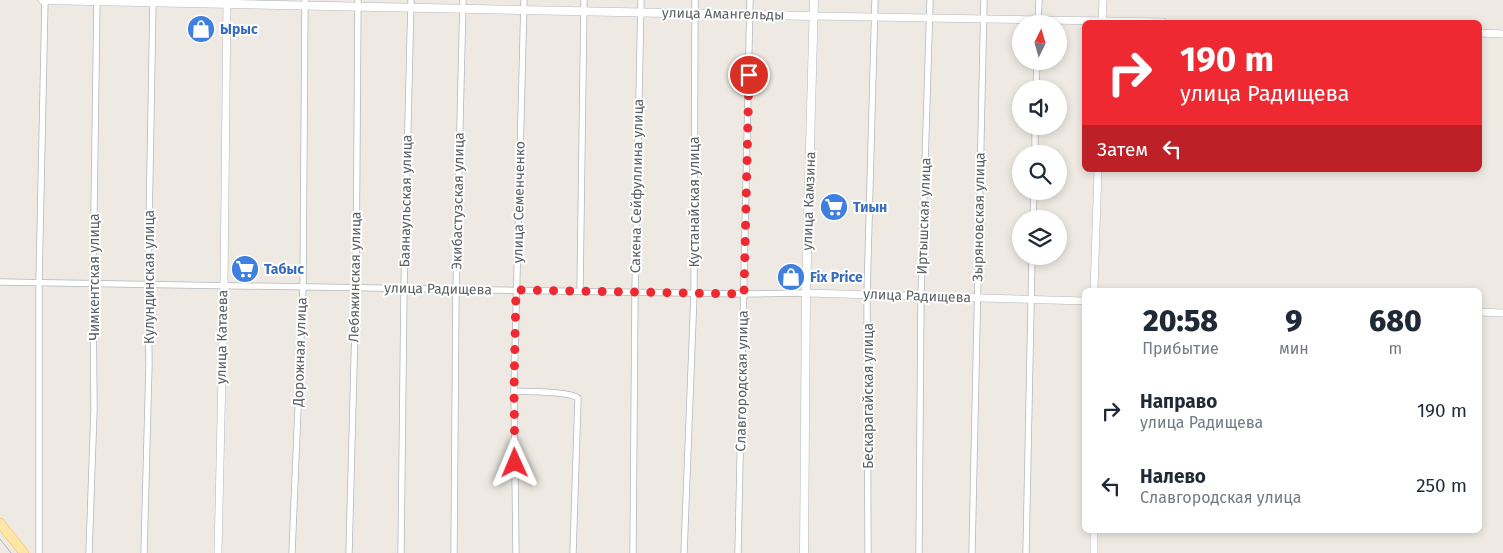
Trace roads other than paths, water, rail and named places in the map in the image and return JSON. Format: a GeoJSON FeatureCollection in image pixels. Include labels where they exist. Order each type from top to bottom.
{"type":"FeatureCollection","features":[{"type":"Feature","properties":{"kind":"main road","name":"улица Амангельды"},"geometry":{"type":"LineString","coordinates":[[44,0],[411,4],[463,9],[814,16]]}},
{"type":"Feature","properties":{"kind":"main road","name":"улица Камзина"},"geometry":{"type":"LineString","coordinates":[[804,553],[806,293],[814,0]]}},
{"type":"Feature","properties":{"kind":"main road"},"geometry":{"type":"LineString","coordinates":[[0,523],[24,553]]}},
{"type":"Feature","properties":{"kind":"street"},"geometry":{"type":"LineString","coordinates":[[39,553],[39,282],[44,0]]}},
{"type":"Feature","properties":{"kind":"street","name":"Экибастузская улица"},"geometry":{"type":"LineString","coordinates":[[454,553],[456,289],[463,0]]}},
{"type":"Feature","properties":{"kind":"street","name":"улица Семенченко"},"geometry":{"type":"LineString","coordinates":[[516,553],[514,391],[524,0]]}},
{"type":"Feature","properties":{"kind":"street"},"geometry":{"type":"LineString","coordinates":[[580,291],[584,0]]}},
{"type":"Feature","properties":{"kind":"street","name":"Сакена Сейфуллина улица"},"geometry":{"type":"LineString","coordinates":[[633,553],[635,292],[641,0]]}},
{"type":"Feature","properties":{"kind":"street","name":"Кустанайская улица"},"geometry":{"type":"LineString","coordinates":[[684,553],[694,293],[695,0]]}},
{"type":"Feature","properties":{"kind":"street","name":"Славгородская улица"},"geometry":{"type":"LineString","coordinates":[[738,553],[750,0]]}},
{"type":"Feature","properties":{"kind":"street","name":"Бескарагайская улица"},"geometry":{"type":"LineString","coordinates":[[868,553],[867,295],[875,0]]}},
{"type":"Feature","properties":{"kind":"street","name":"Иртышская улица"},"geometry":{"type":"LineString","coordinates":[[918,553],[921,296],[930,0]]}},
{"type":"Feature","properties":{"kind":"street","name":"Зыряновская улица"},"geometry":{"type":"LineString","coordinates":[[972,553],[984,0]]}},
{"type":"Feature","properties":{"kind":"street"},"geometry":{"type":"LineString","coordinates":[[1038,0],[1038,15]]}},
{"type":"Feature","properties":{"kind":"street"},"geometry":{"type":"LineString","coordinates":[[1102,20],[1103,0]]}},
{"type":"Feature","properties":{"kind":"street","name":"Чимкентская улица"},"geometry":{"type":"LineString","coordinates":[[89,553],[94,410],[96,1]]}},
{"type":"Feature","properties":{"kind":"street","name":"Кулундинская улица"},"geometry":{"type":"LineString","coordinates":[[144,553],[149,364],[148,284],[152,1]]}},
{"type":"Feature","properties":{"kind":"street","name":"улица Катаева"},"geometry":{"type":"LineString","coordinates":[[218,553],[224,285],[227,2]]}},
{"type":"Feature","properties":{"kind":"street","name":"Дорожная улица"},"geometry":{"type":"LineString","coordinates":[[292,553],[303,287],[305,3]]}},
{"type":"Feature","properties":{"kind":"street","name":"Лебяжинская улица"},"geometry":{"type":"LineString","coordinates":[[349,553],[356,288],[358,3]]}},
{"type":"Feature","properties":{"kind":"street","name":"Баянаульская улица"},"geometry":{"type":"LineString","coordinates":[[401,553],[404,288],[411,4]]}},
{"type":"Feature","properties":{"kind":"street","name":"улица Амангельды"},"geometry":{"type":"LineString","coordinates":[[814,16],[1012,20]]}},
{"type":"Feature","properties":{"kind":"street","name":"улица Амангельды"},"geometry":{"type":"LineString","coordinates":[[1068,22],[1082,21]]}},
{"type":"Feature","properties":{"kind":"street"},"geometry":{"type":"LineString","coordinates":[[1482,33],[1503,34]]}},
{"type":"Feature","properties":{"kind":"street"},"geometry":{"type":"LineString","coordinates":[[1094,288],[1098,172]]}},
{"type":"Feature","properties":{"kind":"street"},"geometry":{"type":"LineString","coordinates":[[1026,553],[1032,265]]}},
{"type":"Feature","properties":{"kind":"street","name":"улица Радищева"},"geometry":{"type":"LineString","coordinates":[[0,282],[744,294],[806,293],[1082,301]]}},
{"type":"Feature","properties":{"kind":"street"},"geometry":{"type":"LineString","coordinates":[[1482,312],[1503,313]]}},
{"type":"Feature","properties":{"kind":"street"},"geometry":{"type":"LineString","coordinates":[[514,391],[576,395],[578,398],[573,553]]}},
{"type":"Feature","properties":{"kind":"street"},"geometry":{"type":"LineString","coordinates":[[1094,533],[1094,553]]}},
{"type":"Feature","properties":{"kind":"tram line"},"geometry":{"type":"LineString","coordinates":[[0,539],[11,553]]}},
{"type":"Feature","properties":{"kind":"place","name":"Ырыс"},"geometry":{"type":"Point","coordinates":[201,29]}},
{"type":"Feature","properties":{"kind":"place","name":"Тиын"},"geometry":{"type":"Point","coordinates":[834,207]}},
{"type":"Feature","properties":{"kind":"place","name":"Табыс"},"geometry":{"type":"Point","coordinates":[245,269]}},
{"type":"Feature","properties":{"kind":"place","name":"Fix Price"},"geometry":{"type":"Point","coordinates":[791,277]}}]}
